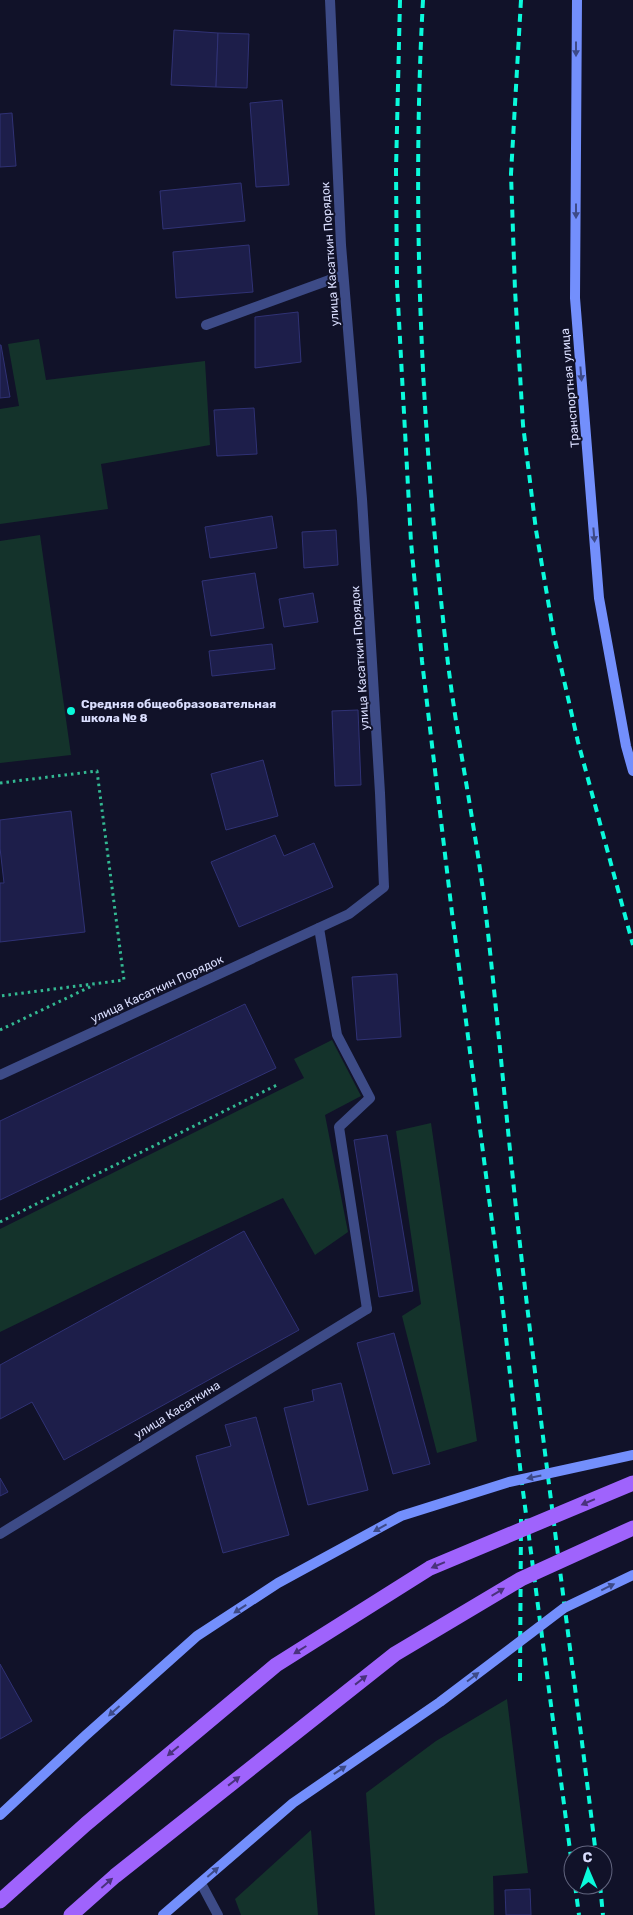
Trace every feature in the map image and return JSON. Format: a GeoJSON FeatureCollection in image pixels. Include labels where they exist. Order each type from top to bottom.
{"type":"FeatureCollection","features":[{"type":"Feature","properties":{"kind":"main road","name":"Транспортная улица"},"geometry":{"type":"LineString","coordinates":[[577,0],[575,298],[599,598],[626,746],[633,771]]}},
{"type":"Feature","properties":{"kind":"main road"},"geometry":{"type":"LineString","coordinates":[[0,1815],[197,1636],[278,1583],[401,1516],[508,1482],[633,1455]]}},
{"type":"Feature","properties":{"kind":"main road"},"geometry":{"type":"LineString","coordinates":[[0,1901],[86,1824],[276,1665],[430,1568],[633,1483]]}},
{"type":"Feature","properties":{"kind":"main road"},"geometry":{"type":"LineString","coordinates":[[71,1915],[115,1876],[395,1654],[521,1579],[633,1528]]}},
{"type":"Feature","properties":{"kind":"main road"},"geometry":{"type":"LineString","coordinates":[[163,1915],[293,1803],[440,1702],[564,1608],[633,1575]]}},
{"type":"Feature","properties":{"kind":"street","name":"улица Касаткин Порядок"},"geometry":{"type":"LineString","coordinates":[[0,1074],[349,914],[384,888],[362,499],[343,275],[330,0]]}},
{"type":"Feature","properties":{"kind":"street"},"geometry":{"type":"LineString","coordinates":[[206,325],[343,275]]}},
{"type":"Feature","properties":{"kind":"street","name":"улица Касаткина"},"geometry":{"type":"LineString","coordinates":[[0,1534],[367,1308],[339,1127],[370,1098],[337,1035],[319,928]]}},
{"type":"Feature","properties":{"kind":"street"},"geometry":{"type":"LineString","coordinates":[[203,1886],[218,1915]]}},
{"type":"Feature","properties":{"kind":"path"},"geometry":{"type":"LineString","coordinates":[[0,783],[97,771],[124,980],[0,996]]}},
{"type":"Feature","properties":{"kind":"path"},"geometry":{"type":"LineString","coordinates":[[0,1030],[97,984]]}},
{"type":"Feature","properties":{"kind":"path"},"geometry":{"type":"LineString","coordinates":[[0,1222],[277,1085]]}},
{"type":"Feature","properties":{"kind":"green space"},"geometry":{"type":"Polygon","coordinates":[[[39,339],[46,380],[205,361],[210,445],[101,464],[108,509],[0,524],[0,409],[19,406],[8,344],[39,339]]]}},
{"type":"Feature","properties":{"kind":"green space"},"geometry":{"type":"Polygon","coordinates":[[[40,535],[71,755],[0,763],[0,541],[40,535]]]}},
{"type":"Feature","properties":{"kind":"green space"},"geometry":{"type":"Polygon","coordinates":[[[332,1040],[361,1096],[325,1115],[348,1232],[315,1255],[283,1198],[0,1332],[0,1229],[304,1078],[294,1059],[332,1040]]]}},
{"type":"Feature","properties":{"kind":"green space"},"geometry":{"type":"Polygon","coordinates":[[[431,1123],[477,1441],[437,1453],[402,1316],[421,1304],[396,1131],[431,1123]]]}},
{"type":"Feature","properties":{"kind":"green space"},"geometry":{"type":"Polygon","coordinates":[[[507,1699],[528,1873],[493,1876],[494,1915],[375,1915],[366,1793],[436,1741],[507,1699]]]}},
{"type":"Feature","properties":{"kind":"green space"},"geometry":{"type":"Polygon","coordinates":[[[311,1830],[318,1915],[241,1915],[235,1899],[311,1830]]]}},
{"type":"Feature","properties":{"kind":"building"},"geometry":{"type":"Polygon","coordinates":[[[174,30],[218,33],[216,87],[171,85],[174,30]]]}},
{"type":"Feature","properties":{"kind":"building"},"geometry":{"type":"Polygon","coordinates":[[[218,33],[249,34],[247,88],[216,87],[218,33]]]}},
{"type":"Feature","properties":{"kind":"building"},"geometry":{"type":"Polygon","coordinates":[[[282,100],[289,185],[256,187],[250,103],[282,100]]]}},
{"type":"Feature","properties":{"kind":"building"},"geometry":{"type":"Polygon","coordinates":[[[12,113],[16,166],[0,167],[0,114],[12,113]]]}},
{"type":"Feature","properties":{"kind":"building"},"geometry":{"type":"Polygon","coordinates":[[[241,183],[245,221],[163,229],[160,191],[241,183]]]}},
{"type":"Feature","properties":{"kind":"building"},"geometry":{"type":"Polygon","coordinates":[[[249,245],[253,292],[176,298],[173,252],[249,245]]]}},
{"type":"Feature","properties":{"kind":"building"},"geometry":{"type":"Polygon","coordinates":[[[298,312],[301,362],[255,368],[255,317],[298,312]]]}},
{"type":"Feature","properties":{"kind":"building"},"geometry":{"type":"Polygon","coordinates":[[[0,345],[10,397],[0,398],[0,345]]]}},
{"type":"Feature","properties":{"kind":"building"},"geometry":{"type":"Polygon","coordinates":[[[254,408],[257,454],[217,456],[214,410],[254,408]]]}},
{"type":"Feature","properties":{"kind":"building"},"geometry":{"type":"Polygon","coordinates":[[[272,516],[277,548],[210,558],[205,527],[272,516]]]}},
{"type":"Feature","properties":{"kind":"building"},"geometry":{"type":"Polygon","coordinates":[[[336,530],[338,565],[304,568],[302,532],[336,530]]]}},
{"type":"Feature","properties":{"kind":"building"},"geometry":{"type":"Polygon","coordinates":[[[255,573],[264,628],[211,636],[202,581],[255,573]]]}},
{"type":"Feature","properties":{"kind":"building"},"geometry":{"type":"Polygon","coordinates":[[[313,593],[318,622],[284,627],[279,599],[313,593]]]}},
{"type":"Feature","properties":{"kind":"building"},"geometry":{"type":"Polygon","coordinates":[[[272,644],[275,669],[212,676],[209,651],[272,644]]]}},
{"type":"Feature","properties":{"kind":"building"},"geometry":{"type":"Polygon","coordinates":[[[358,710],[361,785],[335,786],[332,711],[358,710]]]}},
{"type":"Feature","properties":{"kind":"building"},"geometry":{"type":"Polygon","coordinates":[[[263,760],[278,816],[226,830],[211,774],[263,760]]]}},
{"type":"Feature","properties":{"kind":"building"},"geometry":{"type":"Polygon","coordinates":[[[71,811],[85,932],[0,942],[0,883],[4,883],[0,848],[0,820],[71,811]]]}},
{"type":"Feature","properties":{"kind":"building"},"geometry":{"type":"Polygon","coordinates":[[[275,835],[284,856],[314,843],[333,887],[239,927],[211,862],[275,835]]]}},
{"type":"Feature","properties":{"kind":"building"},"geometry":{"type":"Polygon","coordinates":[[[397,974],[401,1037],[357,1040],[352,977],[397,974]]]}},
{"type":"Feature","properties":{"kind":"building"},"geometry":{"type":"Polygon","coordinates":[[[245,1004],[276,1068],[0,1200],[0,1121],[245,1004]]]}},
{"type":"Feature","properties":{"kind":"building"},"geometry":{"type":"Polygon","coordinates":[[[387,1135],[413,1291],[379,1297],[354,1140],[387,1135]]]}},
{"type":"Feature","properties":{"kind":"building"},"geometry":{"type":"Polygon","coordinates":[[[244,1231],[299,1330],[64,1460],[32,1402],[0,1419],[0,1365],[244,1231]]]}},
{"type":"Feature","properties":{"kind":"building"},"geometry":{"type":"Polygon","coordinates":[[[394,1333],[430,1464],[393,1474],[357,1343],[394,1333]]]}},
{"type":"Feature","properties":{"kind":"building"},"geometry":{"type":"Polygon","coordinates":[[[341,1383],[368,1490],[308,1505],[284,1408],[314,1401],[312,1390],[341,1383]]]}},
{"type":"Feature","properties":{"kind":"building"},"geometry":{"type":"Polygon","coordinates":[[[256,1417],[289,1535],[223,1553],[196,1456],[231,1446],[225,1425],[256,1417]]]}},
{"type":"Feature","properties":{"kind":"building"},"geometry":{"type":"Polygon","coordinates":[[[0,1478],[8,1492],[0,1496],[0,1478]]]}},
{"type":"Feature","properties":{"kind":"building"},"geometry":{"type":"Polygon","coordinates":[[[0,1664],[32,1721],[0,1739],[0,1664]]]}},
{"type":"Feature","properties":{"kind":"building"},"geometry":{"type":"Polygon","coordinates":[[[530,1889],[531,1915],[506,1915],[505,1890],[530,1889]]]}},
{"type":"Feature","properties":{"kind":"railway"},"geometry":{"type":"LineString","coordinates":[[400,0],[396,170],[397,284],[411,542],[422,661],[452,913],[501,1291],[521,1476],[569,1845]]}},
{"type":"Feature","properties":{"kind":"railway"},"geometry":{"type":"LineString","coordinates":[[423,0],[418,164],[421,328],[425,410],[438,573],[451,688],[486,915],[525,1288],[595,1845]]}},
{"type":"Feature","properties":{"kind":"railway"},"geometry":{"type":"LineString","coordinates":[[521,0],[511,174],[515,290],[523,425],[536,530],[554,636],[578,742],[633,945]]}},
{"type":"Feature","properties":{"kind":"railway"},"geometry":{"type":"LineString","coordinates":[[520,1681],[521,1519]]}},
{"type":"Feature","properties":{"kind":"railway"},"geometry":{"type":"LineString","coordinates":[[576,1895],[579,1915]]}},
{"type":"Feature","properties":{"kind":"railway"},"geometry":{"type":"LineString","coordinates":[[601,1895],[603,1915]]}},
{"type":"Feature","properties":{"kind":"place","name":"Средняя общеобразовательная школа № 8"},"geometry":{"type":"Point","coordinates":[71,711]}}]}
